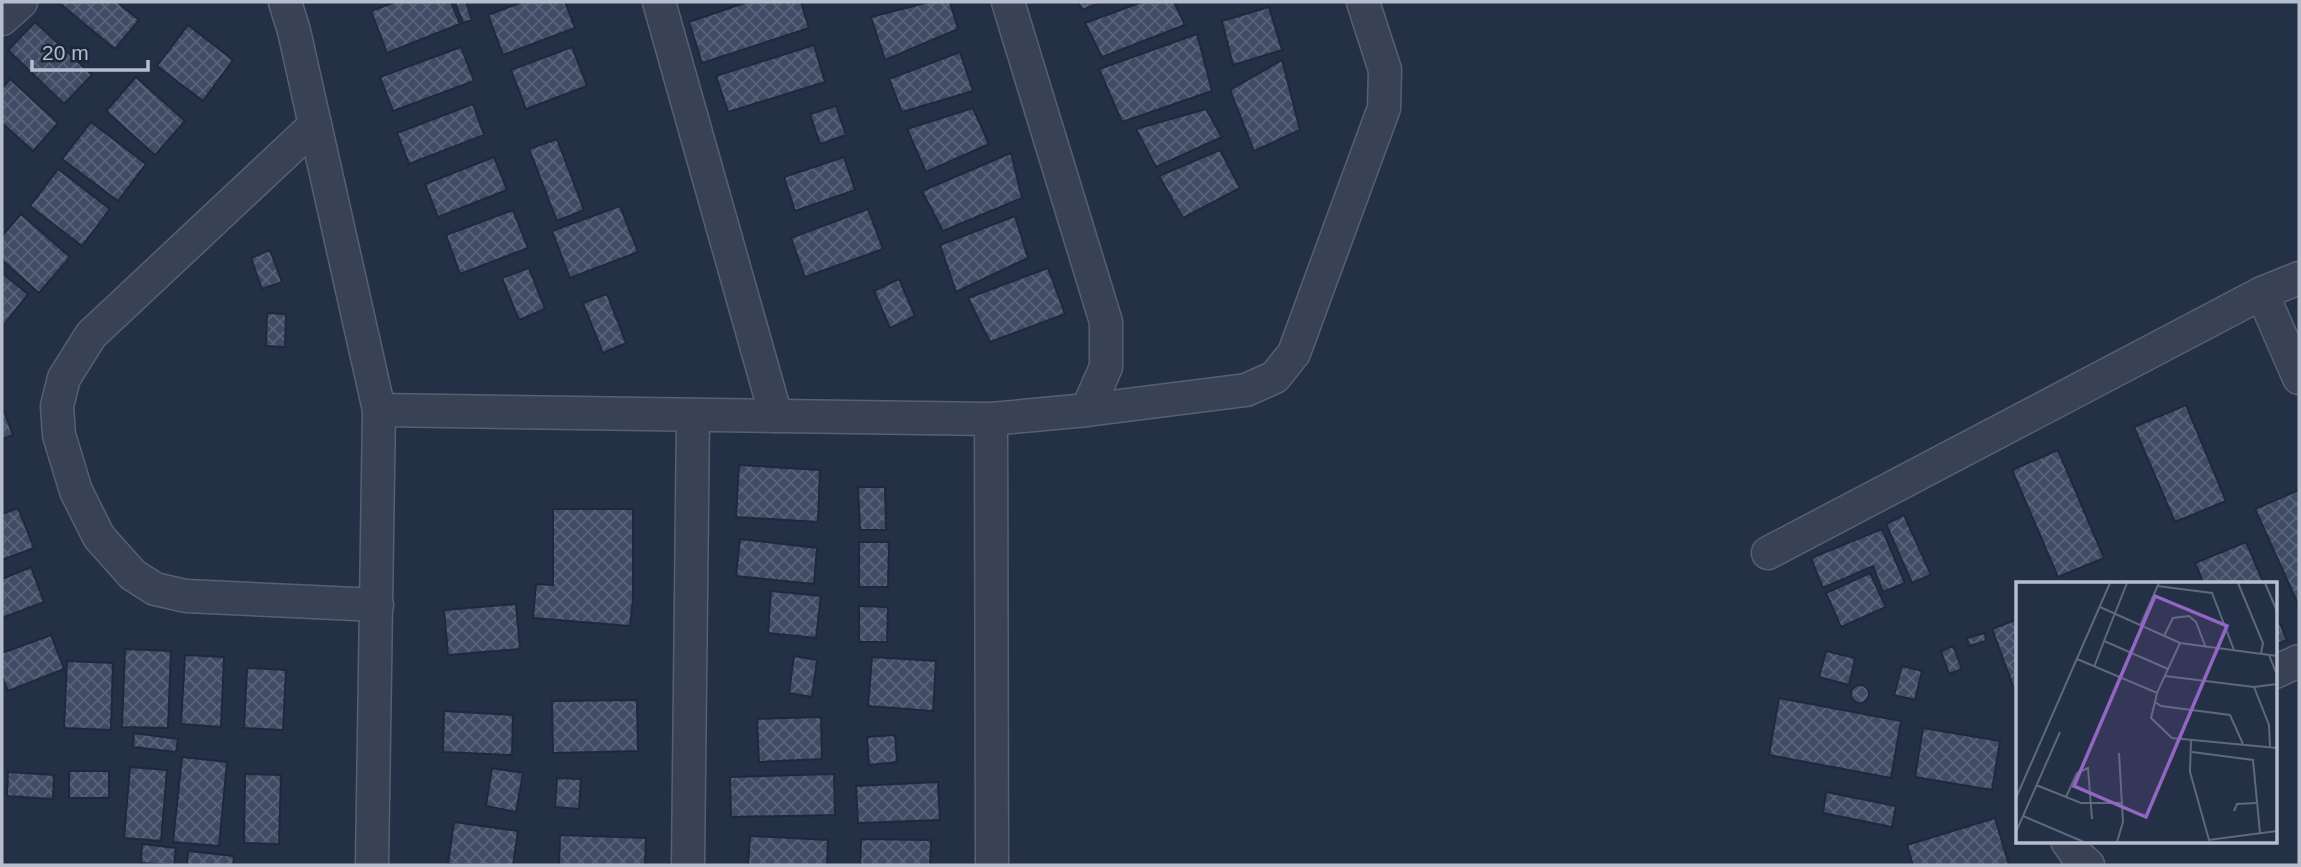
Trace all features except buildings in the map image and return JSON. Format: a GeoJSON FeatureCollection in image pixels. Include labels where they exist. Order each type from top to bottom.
{"type":"FeatureCollection","features":[{"type":"Feature","properties":{"kind":"street"},"geometry":{"type":"LineString","coordinates":[[2,19],[21,2]]}},
{"type":"Feature","properties":{"kind":"street"},"geometry":{"type":"LineString","coordinates":[[285,2],[379,410],[372,865]]}},
{"type":"Feature","properties":{"kind":"street"},"geometry":{"type":"LineString","coordinates":[[659,2],[776,416]]}},
{"type":"Feature","properties":{"kind":"street"},"geometry":{"type":"LineString","coordinates":[[1008,2],[1106,321],[1106,367],[1087,411]]}},
{"type":"Feature","properties":{"kind":"street"},"geometry":{"type":"LineString","coordinates":[[379,410],[991,419],[1087,411],[1245,390],[1275,377],[1294,353],[1384,108],[1385,70],[1363,2]]}},
{"type":"Feature","properties":{"kind":"street"},"geometry":{"type":"LineString","coordinates":[[315,125],[91,335],[64,378],[57,407],[59,435],[76,491],[99,537],[133,575],[155,589],[186,596],[377,605]]}},
{"type":"Feature","properties":{"kind":"street"},"geometry":{"type":"LineString","coordinates":[[1769,553],[2262,293],[2299,278]]}},
{"type":"Feature","properties":{"kind":"street"},"geometry":{"type":"LineString","coordinates":[[2262,293],[2299,378]]}},
{"type":"Feature","properties":{"kind":"street"},"geometry":{"type":"LineString","coordinates":[[688,865],[693,415]]}},
{"type":"Feature","properties":{"kind":"street"},"geometry":{"type":"LineString","coordinates":[[991,419],[992,865]]}},
{"type":"Feature","properties":{"kind":"street"},"geometry":{"type":"LineString","coordinates":[[2276,672],[2299,661]]}},
{"type":"Feature","properties":{"kind":"street"},"geometry":{"type":"LineString","coordinates":[[2068,842],[2076,855],[2088,865]]}}]}
